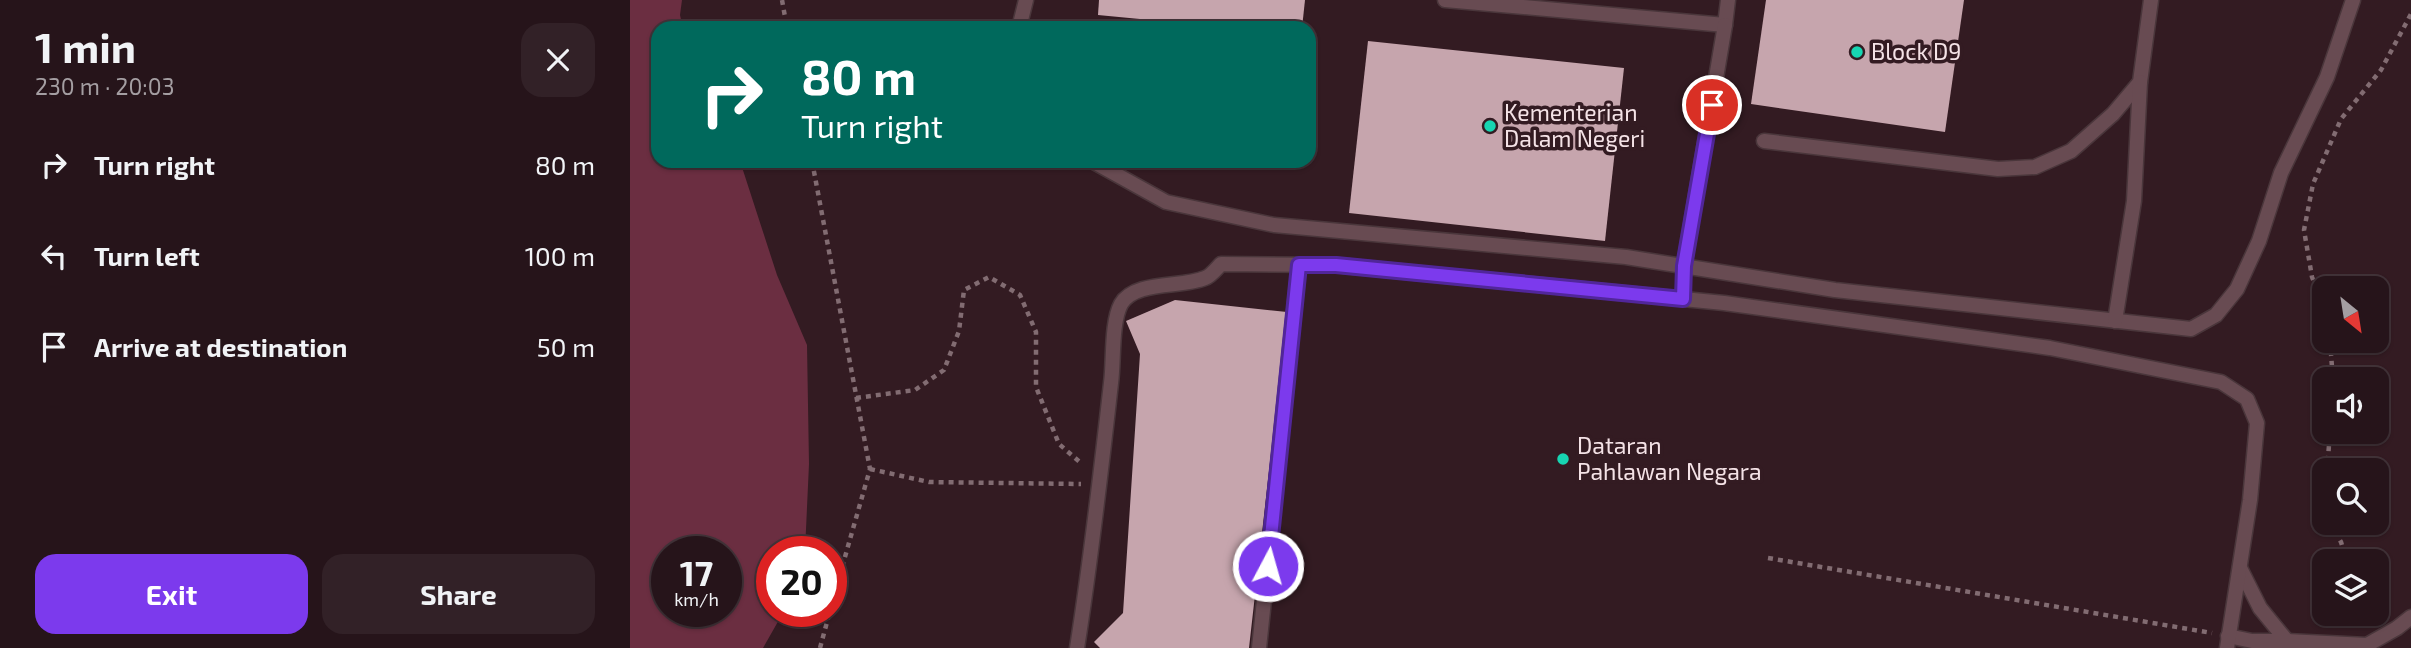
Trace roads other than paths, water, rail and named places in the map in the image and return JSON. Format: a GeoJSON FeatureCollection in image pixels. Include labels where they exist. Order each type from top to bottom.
{"type":"FeatureCollection","features":[{"type":"Feature","properties":{"kind":"lane"},"geometry":{"type":"LineString","coordinates":[[1021,21],[1027,0]]}},
{"type":"Feature","properties":{"kind":"lane"},"geometry":{"type":"LineString","coordinates":[[1445,0],[1725,25]]}},
{"type":"Feature","properties":{"kind":"lane"},"geometry":{"type":"LineString","coordinates":[[1683,299],[1684,266],[1728,0]]}},
{"type":"Feature","properties":{"kind":"lane"},"geometry":{"type":"LineString","coordinates":[[2115,321],[2134,201],[2140,82],[2151,0]]}},
{"type":"Feature","properties":{"kind":"lane"},"geometry":{"type":"LineString","coordinates":[[1105,168],[1166,202],[1274,225],[1626,257],[1835,290],[2191,329],[2216,315],[2237,289],[2259,242],[2281,173],[2327,76],[2353,0]]}},
{"type":"Feature","properties":{"kind":"lane"},"geometry":{"type":"LineString","coordinates":[[1764,141],[1998,169],[2035,167],[2071,151],[2113,114],[2140,82]]}},
{"type":"Feature","properties":{"kind":"lane"},"geometry":{"type":"LineString","coordinates":[[1077,648],[1116,324],[1122,303],[1143,288],[1172,286],[1207,278],[1221,264],[1336,265],[1683,299],[2050,348],[2221,382],[2246,399],[2257,423],[2250,500],[2227,642],[2368,646],[2411,617]]}},
{"type":"Feature","properties":{"kind":"lane"},"geometry":{"type":"LineString","coordinates":[[1259,648],[1299,265]]}},
{"type":"Feature","properties":{"kind":"lane"},"geometry":{"type":"LineString","coordinates":[[2240,568],[2282,644]]}},
{"type":"Feature","properties":{"kind":"place","name":"Block D9"},"geometry":{"type":"Point","coordinates":[1857,52]}},
{"type":"Feature","properties":{"kind":"place","name":"Kementerian Dalam Negeri"},"geometry":{"type":"Point","coordinates":[1490,126]}},
{"type":"Feature","properties":{"kind":"place","name":"Dataran Pahlawan Negara"},"geometry":{"type":"Point","coordinates":[1563,459]}}]}
